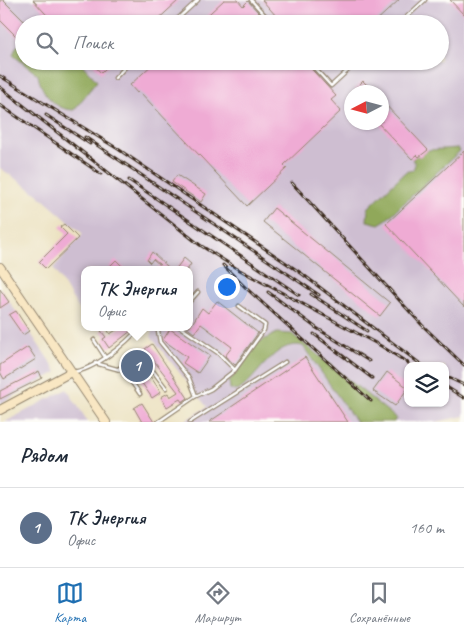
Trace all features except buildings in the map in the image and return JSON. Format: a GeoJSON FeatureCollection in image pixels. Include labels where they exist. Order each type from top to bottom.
{"type":"FeatureCollection","features":[{"type":"Feature","properties":{"kind":"main road"},"geometry":{"type":"LineString","coordinates":[[0,267],[106,422]]}},
{"type":"Feature","properties":{"kind":"main road"},"geometry":{"type":"LineString","coordinates":[[0,410],[72,372]]}},
{"type":"Feature","properties":{"kind":"lane"},"geometry":{"type":"LineString","coordinates":[[182,15],[198,0]]}},
{"type":"Feature","properties":{"kind":"lane"},"geometry":{"type":"LineString","coordinates":[[251,0],[265,15]]}},
{"type":"Feature","properties":{"kind":"lane"},"geometry":{"type":"LineString","coordinates":[[409,15],[425,0]]}},
{"type":"Feature","properties":{"kind":"lane"},"geometry":{"type":"LineString","coordinates":[[115,78],[123,70]]}},
{"type":"Feature","properties":{"kind":"lane"},"geometry":{"type":"LineString","coordinates":[[316,70],[331,86],[348,70]]}},
{"type":"Feature","properties":{"kind":"lane"},"geometry":{"type":"LineString","coordinates":[[193,298],[198,292]]}},
{"type":"Feature","properties":{"kind":"lane"},"geometry":{"type":"LineString","coordinates":[[158,422],[196,396],[211,389],[235,370],[264,330],[265,325],[239,306]]}},
{"type":"Feature","properties":{"kind":"lane"},"geometry":{"type":"LineString","coordinates":[[72,372],[82,371],[95,363],[128,342],[137,331]]}},
{"type":"Feature","properties":{"kind":"lane"},"geometry":{"type":"LineString","coordinates":[[158,331],[160,342],[189,378],[196,396]]}},
{"type":"Feature","properties":{"kind":"lane"},"geometry":{"type":"LineString","coordinates":[[186,331],[218,353],[235,370]]}},
{"type":"Feature","properties":{"kind":"lane"},"geometry":{"type":"LineString","coordinates":[[94,340],[105,356]]}},
{"type":"Feature","properties":{"kind":"lane"},"geometry":{"type":"LineString","coordinates":[[118,369],[141,355],[166,388]]}},
{"type":"Feature","properties":{"kind":"lane"},"geometry":{"type":"LineString","coordinates":[[190,422],[285,362]]}},
{"type":"Feature","properties":{"kind":"lane"},"geometry":{"type":"LineString","coordinates":[[95,363],[124,371],[140,394]]}},
{"type":"Feature","properties":{"kind":"shaded area"},"geometry":{"type":"Polygon","coordinates":[[[0,0],[464,0],[464,416],[436,422],[183,422],[207,407],[151,337],[153,331],[193,331],[193,266],[81,266],[81,312],[53,268],[83,234],[36,193],[0,168],[0,0]]]}},
{"type":"Feature","properties":{"kind":"shaded area"},"geometry":{"type":"Polygon","coordinates":[[[0,288],[57,372],[0,404],[0,288]]]}},
{"type":"Feature","properties":{"kind":"shaded area"},"geometry":{"type":"Polygon","coordinates":[[[67,389],[88,422],[5,422],[67,389]]]}},
{"type":"Feature","properties":{"kind":"green space"},"geometry":{"type":"Polygon","coordinates":[[[32,70],[87,70],[97,81],[74,110],[60,107],[50,99],[42,88],[38,75],[32,70]]]}},
{"type":"Feature","properties":{"kind":"green space"},"geometry":{"type":"Polygon","coordinates":[[[458,148],[460,151],[387,219],[379,224],[367,221],[368,208],[405,172],[413,170],[415,164],[412,159],[417,155],[419,157],[428,150],[458,148]]]}},
{"type":"Feature","properties":{"kind":"green space"},"geometry":{"type":"Polygon","coordinates":[[[277,333],[292,334],[396,418],[394,422],[356,422],[303,346],[293,345],[284,348],[276,353],[246,385],[238,391],[230,389],[229,381],[257,343],[277,333]]]}},
{"type":"Feature","properties":{"kind":"railway"},"geometry":{"type":"LineString","coordinates":[[0,76],[118,149],[301,273],[418,362]]}},
{"type":"Feature","properties":{"kind":"railway"},"geometry":{"type":"LineString","coordinates":[[0,87],[200,245],[236,268],[381,346],[406,362]]}},
{"type":"Feature","properties":{"kind":"railway"},"geometry":{"type":"LineString","coordinates":[[0,105],[101,174]]}},
{"type":"Feature","properties":{"kind":"railway"},"geometry":{"type":"LineString","coordinates":[[46,115],[90,144]]}},
{"type":"Feature","properties":{"kind":"railway"},"geometry":{"type":"LineString","coordinates":[[85,137],[319,295]]}},
{"type":"Feature","properties":{"kind":"railway"},"geometry":{"type":"LineString","coordinates":[[129,180],[299,295]]}},
{"type":"Feature","properties":{"kind":"railway"},"geometry":{"type":"LineString","coordinates":[[292,183],[422,325],[464,365]]}},
{"type":"Feature","properties":{"kind":"railway"},"geometry":{"type":"LineString","coordinates":[[223,265],[371,401]]}},
{"type":"Feature","properties":{"kind":"railway"},"geometry":{"type":"LineString","coordinates":[[268,292],[315,327],[369,361]]}},
{"type":"Feature","properties":{"kind":"railway"},"geometry":{"type":"LineString","coordinates":[[311,294],[367,331]]}},
{"type":"Feature","properties":{"kind":"railway"},"geometry":{"type":"LineString","coordinates":[[314,334],[372,378]]}},
{"type":"Feature","properties":{"kind":"railway"},"geometry":{"type":"LineString","coordinates":[[449,378],[464,385]]}},
{"type":"Feature","properties":{"kind":"railway"},"geometry":{"type":"LineString","coordinates":[[449,389],[464,398]]}},
{"type":"Feature","properties":{"kind":"place","name":"ТК Энергия"},"geometry":{"type":"Point","coordinates":[137,366]}}]}
